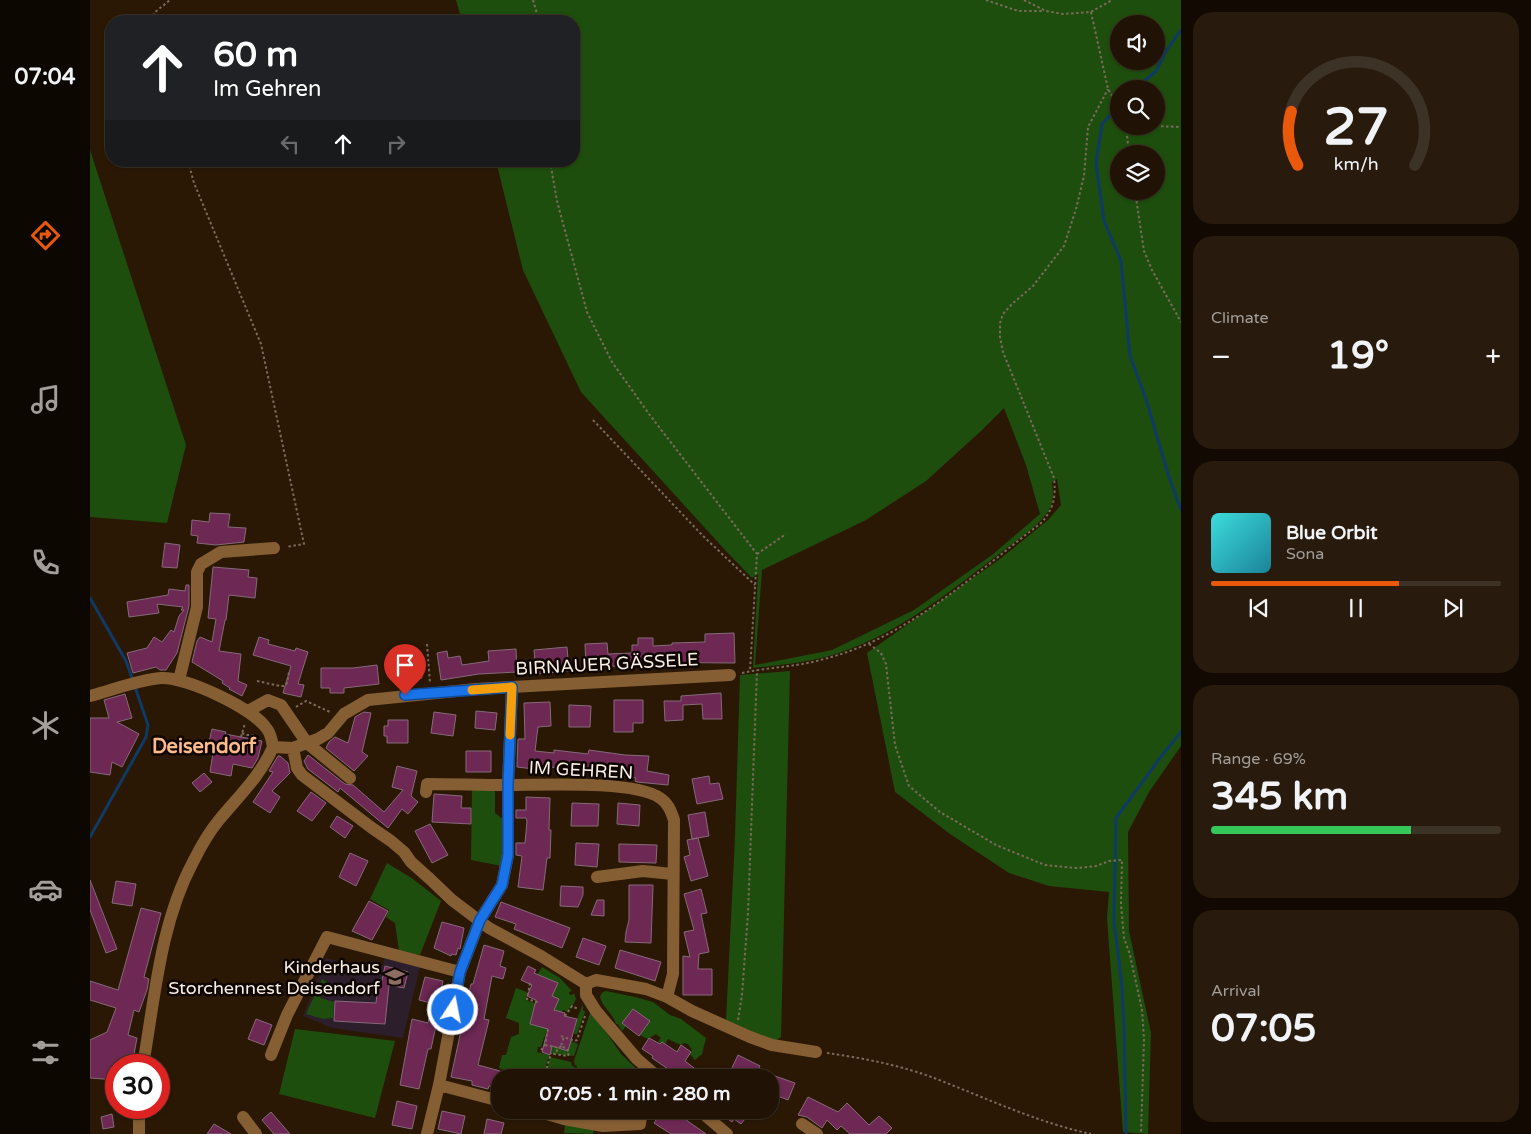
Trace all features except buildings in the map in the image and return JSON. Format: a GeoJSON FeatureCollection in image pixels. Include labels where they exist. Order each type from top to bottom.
{"type":"FeatureCollection","features":[{"type":"Feature","properties":{"kind":"street"},"geometry":{"type":"LineString","coordinates":[[179,680],[197,607],[197,572],[201,564],[221,552],[274,548]]}},
{"type":"Feature","properties":{"kind":"street","name":"BIRNAUER GÄSSELE"},"geometry":{"type":"LineString","coordinates":[[293,748],[328,734],[344,714],[368,700],[512,687],[730,675]]}},
{"type":"Feature","properties":{"kind":"street"},"geometry":{"type":"LineString","coordinates":[[90,696],[144,681],[162,678],[179,680],[248,711],[266,728],[274,747]]}},
{"type":"Feature","properties":{"kind":"street","name":"IM GEHREN"},"geometry":{"type":"LineString","coordinates":[[427,1134],[439,1085],[460,972],[480,920],[502,885],[508,855],[508,785],[512,687]]}},
{"type":"Feature","properties":{"kind":"street"},"geometry":{"type":"LineString","coordinates":[[248,711],[268,700],[281,704],[307,743],[350,778]]}},
{"type":"Feature","properties":{"kind":"street"},"geometry":{"type":"LineString","coordinates":[[274,747],[293,748],[297,768],[302,775],[372,828],[391,840],[404,852],[411,862],[452,900],[489,928],[541,956],[586,984]]}},
{"type":"Feature","properties":{"kind":"street"},"geometry":{"type":"LineString","coordinates":[[146,1054],[167,930],[178,897],[193,862],[213,830],[251,784],[274,747]]}},
{"type":"Feature","properties":{"kind":"street","name":"IM GEHREN"},"geometry":{"type":"LineString","coordinates":[[426,792],[427,784],[548,784],[626,788],[645,791],[660,798],[670,808],[674,820],[672,874],[673,974],[667,997]]}},
{"type":"Feature","properties":{"kind":"street"},"geometry":{"type":"LineString","coordinates":[[597,877],[643,871],[672,874]]}},
{"type":"Feature","properties":{"kind":"street"},"geometry":{"type":"LineString","coordinates":[[271,1055],[287,1015],[327,937],[460,972]]}},
{"type":"Feature","properties":{"kind":"street"},"geometry":{"type":"LineString","coordinates":[[586,984],[596,980],[646,989],[772,1045],[816,1052]]}},
{"type":"Feature","properties":{"kind":"street"},"geometry":{"type":"LineString","coordinates":[[586,984],[586,995],[590,1002],[637,1059],[648,1069]]}},
{"type":"Feature","properties":{"kind":"street"},"geometry":{"type":"LineString","coordinates":[[439,1085],[491,1099]]}},
{"type":"Feature","properties":{"kind":"street"},"geometry":{"type":"LineString","coordinates":[[243,1118],[256,1134]]}},
{"type":"Feature","properties":{"kind":"street"},"geometry":{"type":"LineString","coordinates":[[139,1119],[139,1134]]}},
{"type":"Feature","properties":{"kind":"street"},"geometry":{"type":"LineString","coordinates":[[569,1119],[604,1126],[640,1129]]}},
{"type":"Feature","properties":{"kind":"street"},"geometry":{"type":"LineString","coordinates":[[710,1119],[728,1134]]}},
{"type":"Feature","properties":{"kind":"street"},"geometry":{"type":"LineString","coordinates":[[802,1124],[817,1134]]}},
{"type":"Feature","properties":{"kind":"path"},"geometry":{"type":"LineString","coordinates":[[154,15],[170,0]]}},
{"type":"Feature","properties":{"kind":"path"},"geometry":{"type":"LineString","coordinates":[[533,0],[537,15]]}},
{"type":"Feature","properties":{"kind":"path"},"geometry":{"type":"LineString","coordinates":[[986,0],[1018,11],[1046,11],[1063,14],[1091,12],[1112,0]]}},
{"type":"Feature","properties":{"kind":"path"},"geometry":{"type":"LineString","coordinates":[[1024,0],[1046,11]]}},
{"type":"Feature","properties":{"kind":"path"},"geometry":{"type":"LineString","coordinates":[[1091,12],[1110,93]]}},
{"type":"Feature","properties":{"kind":"path"},"geometry":{"type":"LineString","coordinates":[[551,167],[557,201],[587,312],[612,362],[757,554],[750,671],[798,665],[826,659],[869,644],[901,627],[950,594],[1041,523],[1051,511],[1056,490],[1054,478],[1003,352],[1000,323],[1003,314],[1033,286],[1064,246],[1084,176],[1088,127],[1108,89]]}},
{"type":"Feature","properties":{"kind":"path"},"geometry":{"type":"LineString","coordinates":[[1165,126],[1181,127]]}},
{"type":"Feature","properties":{"kind":"path"},"geometry":{"type":"LineString","coordinates":[[190,167],[194,183],[261,344],[304,544],[274,548]]}},
{"type":"Feature","properties":{"kind":"path"},"geometry":{"type":"LineString","coordinates":[[1136,200],[1144,251],[1152,270],[1181,322]]}},
{"type":"Feature","properties":{"kind":"path"},"geometry":{"type":"LineString","coordinates":[[593,420],[703,536],[755,585]]}},
{"type":"Feature","properties":{"kind":"path"},"geometry":{"type":"LineString","coordinates":[[757,554],[786,534]]}},
{"type":"Feature","properties":{"kind":"path"},"geometry":{"type":"LineString","coordinates":[[427,644],[430,693]]}},
{"type":"Feature","properties":{"kind":"path"},"geometry":{"type":"LineString","coordinates":[[869,644],[881,653],[886,664],[894,745],[909,786],[940,812],[996,845],[1045,865],[1076,868],[1122,860],[1121,904],[1124,938],[1130,955],[1142,1010],[1144,1039],[1141,1134]]}},
{"type":"Feature","properties":{"kind":"path"},"geometry":{"type":"LineString","coordinates":[[735,1030],[742,995],[748,913],[757,670]]}},
{"type":"Feature","properties":{"kind":"path"},"geometry":{"type":"LineString","coordinates":[[257,681],[284,686],[287,683],[289,672]]}},
{"type":"Feature","properties":{"kind":"path"},"geometry":{"type":"LineString","coordinates":[[298,705],[306,701],[340,718]]}},
{"type":"Feature","properties":{"kind":"path"},"geometry":{"type":"LineString","coordinates":[[530,983],[527,999],[538,1001]]}},
{"type":"Feature","properties":{"kind":"path"},"geometry":{"type":"LineString","coordinates":[[565,1016],[574,1001]]}},
{"type":"Feature","properties":{"kind":"path"},"geometry":{"type":"LineString","coordinates":[[547,1069],[551,1053],[555,1053],[560,1047],[563,1036],[577,1040],[579,1029],[590,1002]]}},
{"type":"Feature","properties":{"kind":"path"},"geometry":{"type":"LineString","coordinates":[[572,1006],[578,1009]]}},
{"type":"Feature","properties":{"kind":"path"},"geometry":{"type":"LineString","coordinates":[[541,1050],[548,1028],[550,1030]]}},
{"type":"Feature","properties":{"kind":"path"},"geometry":{"type":"LineString","coordinates":[[544,1045],[567,1048],[569,1056],[555,1053]]}},
{"type":"Feature","properties":{"kind":"path"},"geometry":{"type":"LineString","coordinates":[[816,1052],[860,1059],[933,1077],[1040,1120],[1063,1128],[1091,1134]]}},
{"type":"Feature","properties":{"kind":"shaded area"},"geometry":{"type":"Polygon","coordinates":[[[385,957],[420,967],[403,1038],[332,1028],[303,1016],[326,958],[380,972],[385,957]]]}},
{"type":"Feature","properties":{"kind":"green space"},"geometry":{"type":"Polygon","coordinates":[[[456,0],[1181,0],[1181,746],[1149,792],[1128,832],[1129,931],[1151,1033],[1148,1134],[1123,1132],[1107,918],[1109,892],[1049,886],[1009,873],[950,834],[895,792],[867,653],[1000,559],[1048,520],[1061,505],[1057,479],[1052,482],[1053,498],[1050,508],[1035,526],[945,595],[905,622],[884,634],[839,653],[808,661],[753,668],[758,574],[752,578],[581,392],[523,270],[497,167],[580,167],[580,15],[460,15],[456,0]],[[1004,408],[926,481],[866,520],[762,570],[755,665],[832,650],[914,610],[992,555],[1040,514],[1026,465],[1004,408]]]}},
{"type":"Feature","properties":{"kind":"green space"},"geometry":{"type":"Polygon","coordinates":[[[90,150],[186,445],[167,523],[90,517],[90,150]]]}},
{"type":"Feature","properties":{"kind":"green space"},"geometry":{"type":"Polygon","coordinates":[[[790,671],[781,1037],[775,1041],[726,1021],[735,837],[740,675],[790,671]]]}},
{"type":"Feature","properties":{"kind":"green space"},"geometry":{"type":"Polygon","coordinates":[[[472,789],[495,790],[495,813],[504,820],[502,866],[471,860],[472,789]]]}},
{"type":"Feature","properties":{"kind":"green space"},"geometry":{"type":"Polygon","coordinates":[[[387,863],[413,879],[441,901],[420,955],[399,951],[395,923],[386,917],[389,910],[370,899],[387,863]]]}},
{"type":"Feature","properties":{"kind":"green space"},"geometry":{"type":"Polygon","coordinates":[[[542,967],[560,978],[572,991],[569,992],[570,995],[574,993],[576,999],[568,1012],[563,1010],[562,1012],[556,1011],[551,1027],[547,1029],[541,1047],[538,1047],[537,1052],[549,1055],[545,1069],[499,1068],[502,1055],[506,1055],[511,1037],[519,1034],[519,1023],[506,1018],[516,988],[527,992],[526,1000],[539,1005],[554,991],[557,983],[549,979],[534,980],[542,967]],[[533,1012],[530,1024],[542,1027],[546,1015],[533,1012]]]}},
{"type":"Feature","properties":{"kind":"green space"},"geometry":{"type":"Polygon","coordinates":[[[322,979],[327,982],[320,998],[334,1002],[333,1018],[323,1019],[306,1014],[322,979]]]}},
{"type":"Feature","properties":{"kind":"green space"},"geometry":{"type":"Polygon","coordinates":[[[606,991],[653,1002],[670,1015],[681,1019],[706,1038],[702,1054],[695,1060],[690,1054],[692,1050],[688,1044],[684,1043],[681,1045],[668,1039],[665,1044],[661,1044],[658,1041],[661,1038],[656,1034],[648,1039],[640,1035],[650,1021],[633,1009],[623,1023],[626,1026],[622,1031],[601,1000],[600,996],[606,991]]]}},
{"type":"Feature","properties":{"kind":"green space"},"geometry":{"type":"Polygon","coordinates":[[[583,1004],[585,1012],[577,1034],[574,1034],[577,1019],[583,1004]]]}},
{"type":"Feature","properties":{"kind":"green space"},"geometry":{"type":"Polygon","coordinates":[[[591,1010],[621,1054],[637,1069],[576,1069],[577,1066],[574,1061],[591,1010]]]}},
{"type":"Feature","properties":{"kind":"green space"},"geometry":{"type":"Polygon","coordinates":[[[295,1029],[395,1041],[375,1118],[279,1094],[295,1029]]]}},
{"type":"Feature","properties":{"kind":"green space"},"geometry":{"type":"Polygon","coordinates":[[[564,1038],[578,1044],[574,1056],[554,1054],[542,1049],[545,1045],[559,1048],[564,1038]]]}},
{"type":"Feature","properties":{"kind":"green space"},"geometry":{"type":"Polygon","coordinates":[[[550,1057],[571,1062],[572,1066],[575,1067],[574,1069],[547,1069],[550,1057]]]}},
{"type":"Feature","properties":{"kind":"green space"},"geometry":{"type":"Polygon","coordinates":[[[565,1125],[594,1129],[593,1134],[564,1133],[565,1125]]]}},
{"type":"Feature","properties":{"kind":"waterway"},"geometry":{"type":"LineString","coordinates":[[1146,80],[1156,71],[1166,51],[1181,30]]}},
{"type":"Feature","properties":{"kind":"waterway"},"geometry":{"type":"LineString","coordinates":[[1110,116],[1102,124],[1096,163],[1104,221],[1121,261],[1130,356],[1146,399],[1168,474],[1181,510]]}},
{"type":"Feature","properties":{"kind":"waterway"},"geometry":{"type":"LineString","coordinates":[[90,598],[126,661],[133,681]]}},
{"type":"Feature","properties":{"kind":"waterway"},"geometry":{"type":"LineString","coordinates":[[90,837],[146,737],[148,725],[135,687]]}},
{"type":"Feature","properties":{"kind":"waterway"},"geometry":{"type":"LineString","coordinates":[[1126,1134],[1122,987],[1114,921],[1116,818],[1181,732]]}},
{"type":"Feature","properties":{"kind":"slow traffic"},"geometry":{"type":"LineString","coordinates":[[472,690],[512,687],[510,735]]}},
{"type":"Feature","properties":{"kind":"place","name":"Kinderhaus Storchennest Deisendorf"},"geometry":{"type":"Point","coordinates":[395,977]}},
{"type":"Feature","properties":{"kind":"district","name":"Deisendorf"},"geometry":{"type":"Point","coordinates":[204,746]}},
{"type":"Feature","properties":{"kind":"route"},"geometry":{"type":"LineString","coordinates":[[405,695],[512,687],[508,785],[508,855],[502,885],[480,920],[460,972],[453,1010]]}}]}
